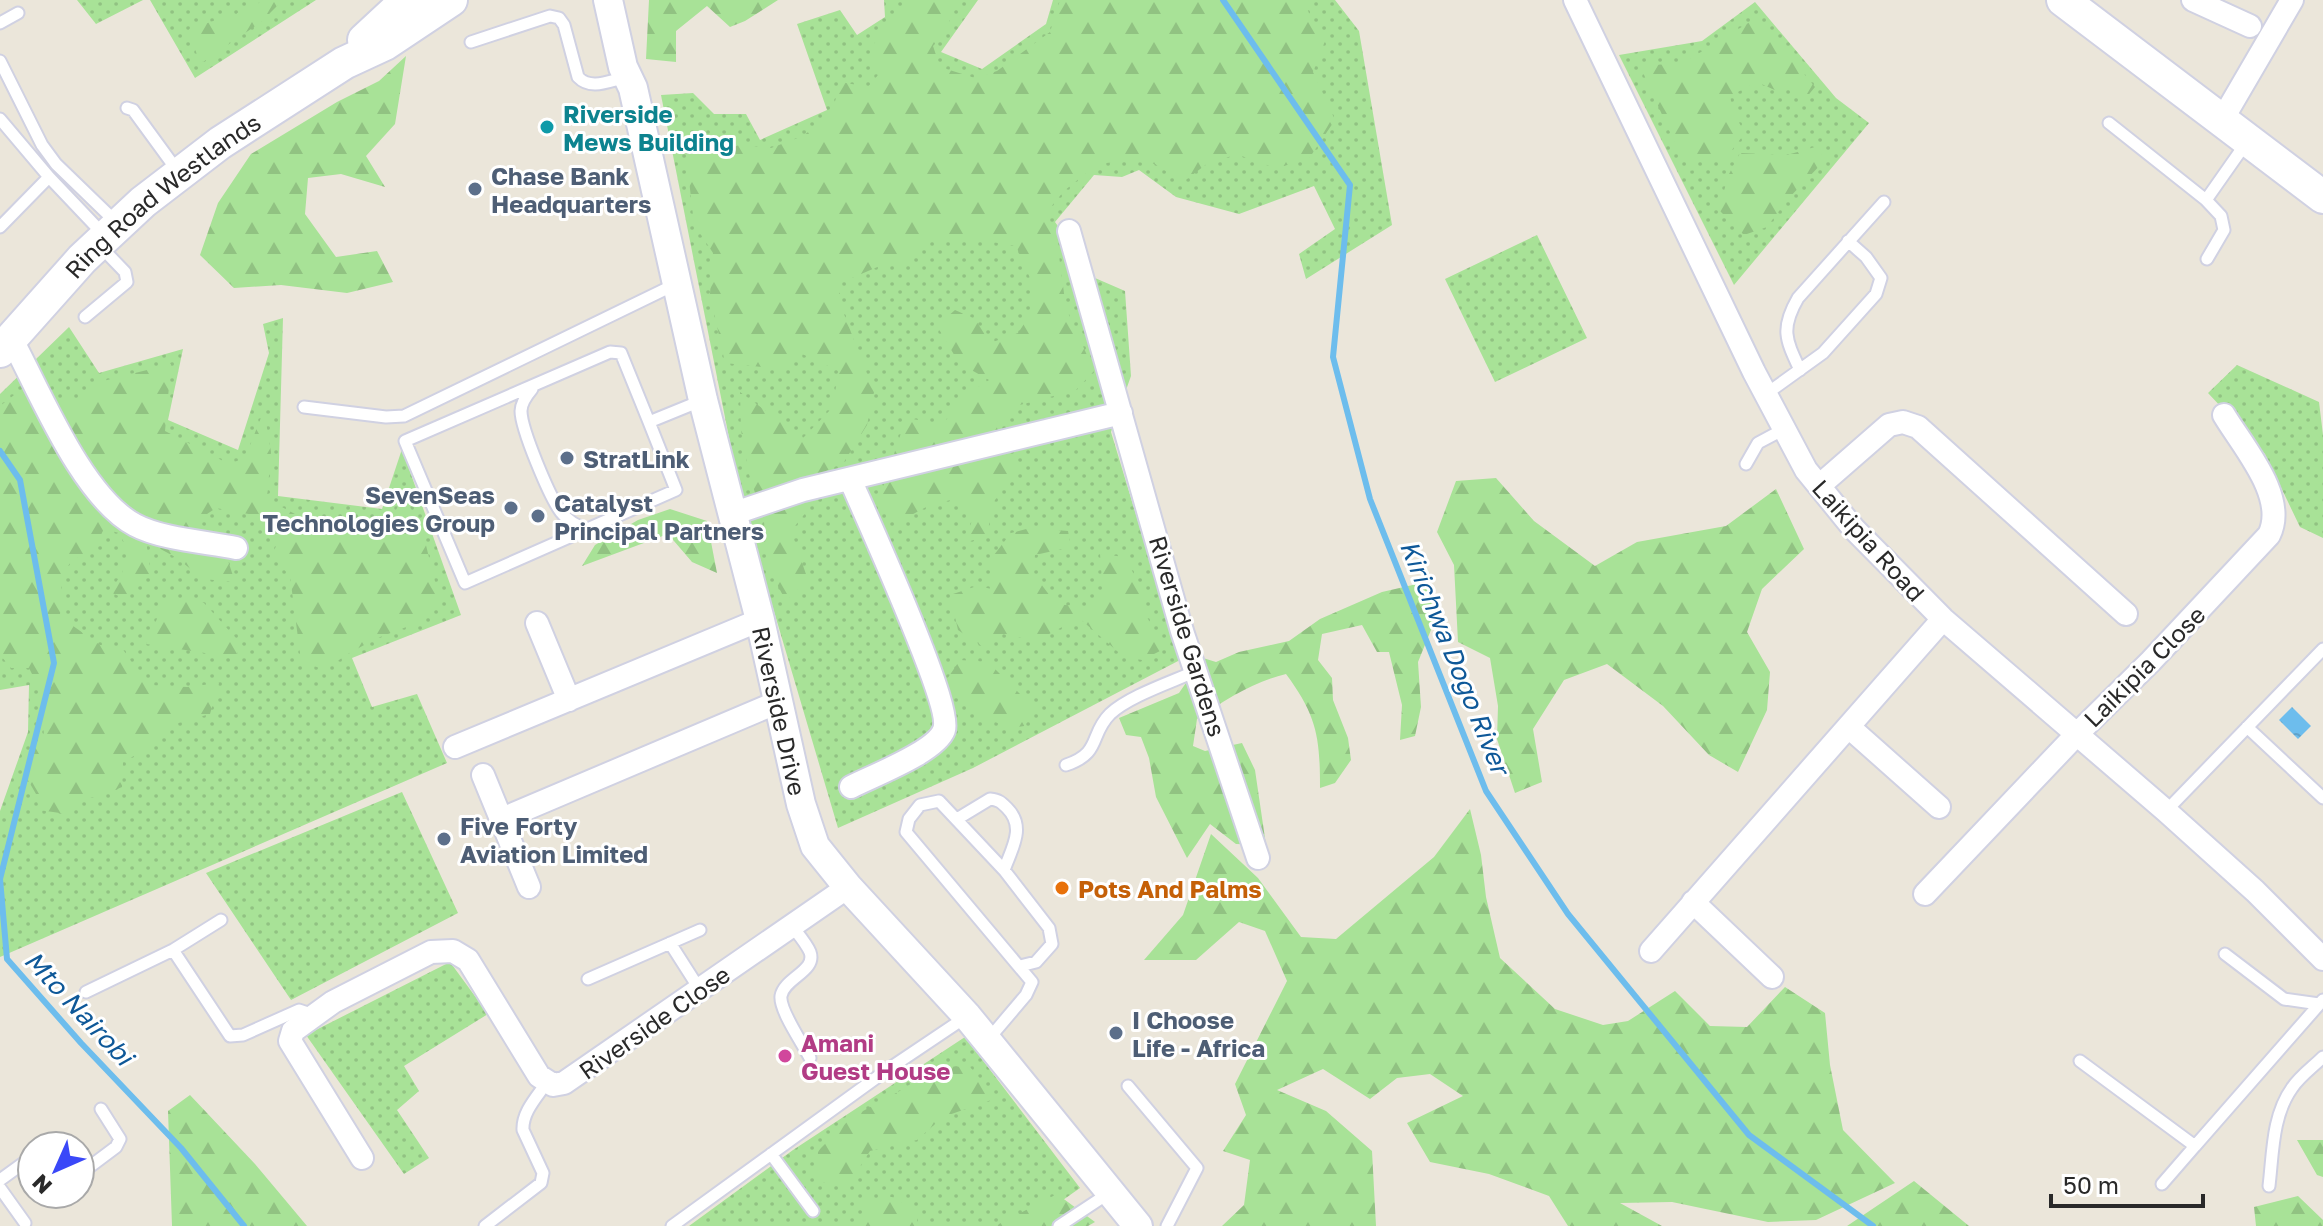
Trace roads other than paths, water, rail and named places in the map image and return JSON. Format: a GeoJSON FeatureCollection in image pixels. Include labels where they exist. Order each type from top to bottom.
{"type":"FeatureCollection","features":[{"type":"Feature","properties":{"kind":"main road","name":"Ring Road Westlands"},"geometry":{"type":"LineString","coordinates":[[344,63],[373,29],[407,0]]}},
{"type":"Feature","properties":{"kind":"main road","name":"Ring Road Westlands"},"geometry":{"type":"LineString","coordinates":[[5,345],[107,235],[179,174],[220,143],[344,63],[385,44],[451,0]]}},
{"type":"Feature","properties":{"kind":"main road"},"geometry":{"type":"LineString","coordinates":[[2063,0],[2323,197]]}},
{"type":"Feature","properties":{"kind":"street","name":"Riverside Drive"},"geometry":{"type":"LineString","coordinates":[[608,0],[623,67],[631,82],[703,400],[760,620],[801,804],[815,846],[848,887],[967,1016],[1138,1226]]}},
{"type":"Feature","properties":{"kind":"street","name":"Riverside Drive"},"geometry":{"type":"LineString","coordinates":[[624,0],[637,68],[631,82]]}},
{"type":"Feature","properties":{"kind":"street","name":"Laikipia Road"},"geometry":{"type":"LineString","coordinates":[[1575,0],[1806,470],[1854,529],[1943,619],[2166,811],[2255,891],[2323,959]]}},
{"type":"Feature","properties":{"kind":"street"},"geometry":{"type":"LineString","coordinates":[[2193,0],[2250,26]]}},
{"type":"Feature","properties":{"kind":"street"},"geometry":{"type":"LineString","coordinates":[[2222,120],[2292,0]]}},
{"type":"Feature","properties":{"kind":"street","name":"Riverside Gardens"},"geometry":{"type":"LineString","coordinates":[[1069,231],[1196,671],[1258,858]]}},
{"type":"Feature","properties":{"kind":"street"},"geometry":{"type":"LineString","coordinates":[[5,345],[85,478],[105,503],[134,525],[149,531],[236,548]]}},
{"type":"Feature","properties":{"kind":"street"},"geometry":{"type":"LineString","coordinates":[[732,514],[803,490],[1121,413]]}},
{"type":"Feature","properties":{"kind":"street","name":"Laikipia Close"},"geometry":{"type":"LineString","coordinates":[[1925,894],[2265,541],[2273,528],[2275,510],[2269,488],[2224,415]]}},
{"type":"Feature","properties":{"kind":"street"},"geometry":{"type":"LineString","coordinates":[[1819,486],[1889,425],[1903,422],[1918,427],[2126,614]]}},
{"type":"Feature","properties":{"kind":"street"},"geometry":{"type":"LineString","coordinates":[[850,479],[923,651],[945,723],[941,735],[924,750],[851,787]]}},
{"type":"Feature","properties":{"kind":"street"},"geometry":{"type":"LineString","coordinates":[[1651,951],[1943,619]]}},
{"type":"Feature","properties":{"kind":"street"},"geometry":{"type":"LineString","coordinates":[[455,747],[760,620]]}},
{"type":"Feature","properties":{"kind":"street"},"geometry":{"type":"LineString","coordinates":[[537,623],[569,700]]}},
{"type":"Feature","properties":{"kind":"street"},"geometry":{"type":"LineString","coordinates":[[502,819],[778,702]]}},
{"type":"Feature","properties":{"kind":"street"},"geometry":{"type":"LineString","coordinates":[[1850,728],[1939,807]]}},
{"type":"Feature","properties":{"kind":"street"},"geometry":{"type":"LineString","coordinates":[[483,775],[529,887]]}},
{"type":"Feature","properties":{"kind":"street","name":"Riverside Close"},"geometry":{"type":"LineString","coordinates":[[362,1158],[292,1046],[293,1031],[333,1002],[431,952],[453,951],[468,960],[539,1076],[553,1085],[573,1078],[848,887]]}},
{"type":"Feature","properties":{"kind":"street"},"geometry":{"type":"LineString","coordinates":[[1693,902],[1772,977]]}},
{"type":"Feature","properties":{"kind":"lane"},"geometry":{"type":"LineString","coordinates":[[0,23],[18,13]]}},
{"type":"Feature","properties":{"kind":"lane"},"geometry":{"type":"LineString","coordinates":[[471,42],[550,16],[559,18],[564,25],[578,77],[583,82],[589,85],[631,82]]}},
{"type":"Feature","properties":{"kind":"lane"},"geometry":{"type":"LineString","coordinates":[[0,61],[42,145],[107,235],[128,279],[122,289],[85,317]]}},
{"type":"Feature","properties":{"kind":"lane"},"geometry":{"type":"LineString","coordinates":[[127,108],[133,110],[179,174]]}},
{"type":"Feature","properties":{"kind":"lane"},"geometry":{"type":"LineString","coordinates":[[0,119],[49,177],[107,235]]}},
{"type":"Feature","properties":{"kind":"lane"},"geometry":{"type":"LineString","coordinates":[[2109,123],[2206,200],[2221,216],[2224,230],[2207,259]]}},
{"type":"Feature","properties":{"kind":"lane"},"geometry":{"type":"LineString","coordinates":[[2206,200],[2249,139]]}},
{"type":"Feature","properties":{"kind":"lane"},"geometry":{"type":"LineString","coordinates":[[0,227],[49,177]]}},
{"type":"Feature","properties":{"kind":"lane"},"geometry":{"type":"LineString","coordinates":[[1800,370],[1788,343],[1786,322],[1789,313],[1798,298],[1884,202]]}},
{"type":"Feature","properties":{"kind":"lane"},"geometry":{"type":"LineString","coordinates":[[1766,394],[1823,353],[1876,294],[1881,278],[1877,269],[1848,241]]}},
{"type":"Feature","properties":{"kind":"lane"},"geometry":{"type":"LineString","coordinates":[[304,407],[386,417],[404,416],[676,283]]}},
{"type":"Feature","properties":{"kind":"lane"},"geometry":{"type":"LineString","coordinates":[[610,352],[621,353],[649,422],[676,490],[465,583],[405,441],[610,352]]}},
{"type":"Feature","properties":{"kind":"lane"},"geometry":{"type":"LineString","coordinates":[[535,385],[525,397],[521,409],[526,433],[560,511],[578,527],[588,529]]}},
{"type":"Feature","properties":{"kind":"lane"},"geometry":{"type":"LineString","coordinates":[[649,422],[703,400]]}},
{"type":"Feature","properties":{"kind":"lane"},"geometry":{"type":"LineString","coordinates":[[1746,464],[1758,443],[1784,429]]}},
{"type":"Feature","properties":{"kind":"lane"},"geometry":{"type":"LineString","coordinates":[[2166,811],[2323,649]]}},
{"type":"Feature","properties":{"kind":"lane"},"geometry":{"type":"LineString","coordinates":[[1066,765],[1090,751],[1112,712],[1196,671]]}},
{"type":"Feature","properties":{"kind":"lane"},"geometry":{"type":"LineString","coordinates":[[2247,727],[2323,798]]}},
{"type":"Feature","properties":{"kind":"lane"},"geometry":{"type":"LineString","coordinates":[[957,819],[990,799],[1000,801],[1015,817],[1018,832],[1004,870]]}},
{"type":"Feature","properties":{"kind":"lane"},"geometry":{"type":"LineString","coordinates":[[987,1041],[1018,1005],[1032,982],[906,832],[909,819],[920,805],[939,801],[1004,870],[1049,928],[1052,944],[1036,962],[1020,966]]}},
{"type":"Feature","properties":{"kind":"lane"},"geometry":{"type":"LineString","coordinates":[[86,992],[173,950],[221,920]]}},
{"type":"Feature","properties":{"kind":"lane"},"geometry":{"type":"LineString","coordinates":[[792,926],[810,952],[811,961],[786,985],[781,993],[781,1004],[810,1058]]}},
{"type":"Feature","properties":{"kind":"lane"},"geometry":{"type":"LineString","coordinates":[[588,979],[700,930]]}},
{"type":"Feature","properties":{"kind":"lane"},"geometry":{"type":"LineString","coordinates":[[670,943],[700,990]]}},
{"type":"Feature","properties":{"kind":"lane"},"geometry":{"type":"LineString","coordinates":[[173,950],[230,1036],[243,1035],[299,1010],[314,1015]]}},
{"type":"Feature","properties":{"kind":"lane"},"geometry":{"type":"LineString","coordinates":[[2225,954],[2284,999],[2321,1002]]}},
{"type":"Feature","properties":{"kind":"lane"},"geometry":{"type":"LineString","coordinates":[[2162,1184],[2321,1002]]}},
{"type":"Feature","properties":{"kind":"lane"},"geometry":{"type":"LineString","coordinates":[[672,1226],[887,1070],[967,1016]]}},
{"type":"Feature","properties":{"kind":"lane"},"geometry":{"type":"LineString","coordinates":[[2269,1186],[2277,1122],[2286,1098],[2293,1085],[2323,1057]]}},
{"type":"Feature","properties":{"kind":"lane"},"geometry":{"type":"LineString","coordinates":[[2080,1061],[2195,1146]]}},
{"type":"Feature","properties":{"kind":"lane"},"geometry":{"type":"LineString","coordinates":[[485,1226],[535,1191],[541,1183],[543,1173],[523,1130],[523,1122],[525,1114],[547,1082]]}},
{"type":"Feature","properties":{"kind":"lane"},"geometry":{"type":"LineString","coordinates":[[1128,1086],[1197,1168],[1167,1226]]}},
{"type":"Feature","properties":{"kind":"lane"},"geometry":{"type":"LineString","coordinates":[[96,1162],[116,1147],[120,1139],[101,1109]]}},
{"type":"Feature","properties":{"kind":"lane"},"geometry":{"type":"LineString","coordinates":[[771,1154],[813,1211]]}},
{"type":"Feature","properties":{"kind":"lane"},"geometry":{"type":"LineString","coordinates":[[0,1188],[25,1223]]}},
{"type":"Feature","properties":{"kind":"lane"},"geometry":{"type":"LineString","coordinates":[[1059,1226],[1110,1193]]}},
{"type":"Feature","properties":{"kind":"water"},"geometry":{"type":"Polygon","coordinates":[[[2292,707],[2311,726],[2298,739],[2279,720],[2292,707]]]}},
{"type":"Feature","properties":{"kind":"waterway","name":"Kirichwa Dogo River"},"geometry":{"type":"LineString","coordinates":[[1223,0],[1350,185],[1333,357],[1370,499],[1486,791],[1568,914],[1749,1135],[1873,1226]]}},
{"type":"Feature","properties":{"kind":"waterway","name":"Mto Nairobi"},"geometry":{"type":"LineString","coordinates":[[0,451],[20,480],[54,663],[0,879],[7,959],[81,1043],[181,1148],[244,1226]]}},
{"type":"Feature","properties":{"kind":"place","name":"Riverside Mews Building"},"geometry":{"type":"Point","coordinates":[547,127]}},
{"type":"Feature","properties":{"kind":"place","name":"Chase Bank Headquarters"},"geometry":{"type":"Point","coordinates":[475,189]}},
{"type":"Feature","properties":{"kind":"place","name":"StratLink"},"geometry":{"type":"Point","coordinates":[567,458]}},
{"type":"Feature","properties":{"kind":"place","name":"SevenSeas Technologies Group"},"geometry":{"type":"Point","coordinates":[511,508]}},
{"type":"Feature","properties":{"kind":"place","name":"Catalyst Principal Partners"},"geometry":{"type":"Point","coordinates":[538,516]}},
{"type":"Feature","properties":{"kind":"place","name":"Five Forty Aviation Limited"},"geometry":{"type":"Point","coordinates":[444,839]}},
{"type":"Feature","properties":{"kind":"place","name":"Pots And Palms"},"geometry":{"type":"Point","coordinates":[1062,888]}},
{"type":"Feature","properties":{"kind":"place","name":"I Choose Life - Africa"},"geometry":{"type":"Point","coordinates":[1116,1033]}},
{"type":"Feature","properties":{"kind":"place","name":"Amani Guest House"},"geometry":{"type":"Point","coordinates":[785,1056]}}]}
